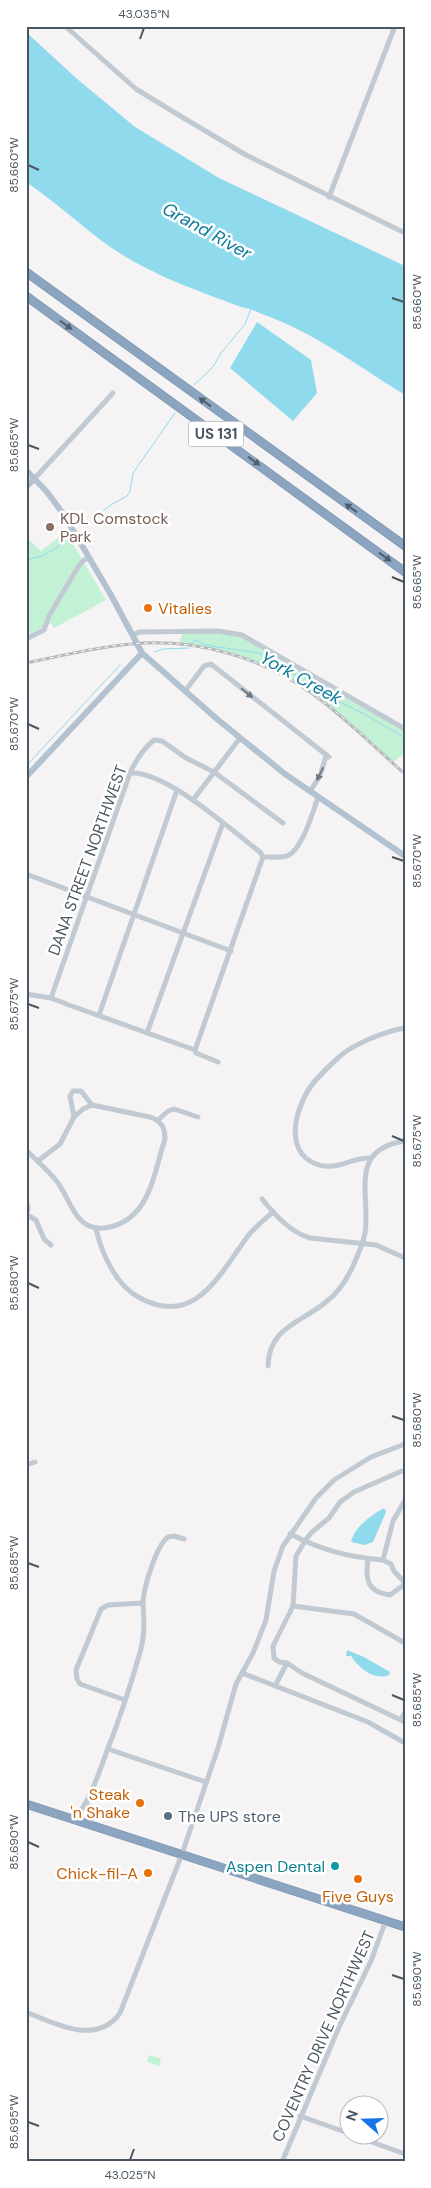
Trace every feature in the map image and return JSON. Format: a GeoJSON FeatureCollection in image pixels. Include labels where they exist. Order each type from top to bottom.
{"type":"FeatureCollection","features":[{"type":"Feature","properties":{"kind":"highway","name":"US 131"},"geometry":{"type":"LineString","coordinates":[[26,272],[405,546]]}},
{"type":"Feature","properties":{"kind":"highway","name":"US 131"},"geometry":{"type":"LineString","coordinates":[[26,296],[405,572]]}},
{"type":"Feature","properties":{"kind":"highway"},"geometry":{"type":"LineString","coordinates":[[26,1804],[405,1927]]}},
{"type":"Feature","properties":{"kind":"main road"},"geometry":{"type":"LineString","coordinates":[[26,470],[56,504],[133,635],[142,654],[240,738],[318,797],[374,833],[405,856]]}},
{"type":"Feature","properties":{"kind":"main road"},"geometry":{"type":"LineString","coordinates":[[26,487],[35,478]]}},
{"type":"Feature","properties":{"kind":"main road"},"geometry":{"type":"LineString","coordinates":[[26,777],[142,654]]}},
{"type":"Feature","properties":{"kind":"street"},"geometry":{"type":"LineString","coordinates":[[65,26],[136,89],[246,155],[405,233]]}},
{"type":"Feature","properties":{"kind":"street"},"geometry":{"type":"LineString","coordinates":[[329,197],[395,26]]}},
{"type":"Feature","properties":{"kind":"street"},"geometry":{"type":"LineString","coordinates":[[35,478],[113,393]]}},
{"type":"Feature","properties":{"kind":"street"},"geometry":{"type":"LineString","coordinates":[[26,639],[44,630],[49,616],[78,567],[88,558]]}},
{"type":"Feature","properties":{"kind":"street"},"geometry":{"type":"LineString","coordinates":[[133,635],[139,632],[211,631],[242,635],[405,729]]}},
{"type":"Feature","properties":{"kind":"street"},"geometry":{"type":"LineString","coordinates":[[185,691],[208,664],[213,666],[327,757],[320,776],[310,791]]}},
{"type":"Feature","properties":{"kind":"street"},"geometry":{"type":"LineString","coordinates":[[193,800],[240,738]]}},
{"type":"Feature","properties":{"kind":"street","name":"DANA STREET NORTHWEST"},"geometry":{"type":"LineString","coordinates":[[51,998],[130,772],[143,751],[154,740],[158,740],[186,758],[214,772],[283,823]]}},
{"type":"Feature","properties":{"kind":"street"},"geometry":{"type":"LineString","coordinates":[[130,772],[140,773],[178,790],[223,823],[263,857],[282,857],[293,852],[310,819],[318,797]]}},
{"type":"Feature","properties":{"kind":"street"},"geometry":{"type":"LineString","coordinates":[[99,1015],[178,790]]}},
{"type":"Feature","properties":{"kind":"street"},"geometry":{"type":"LineString","coordinates":[[147,1033],[223,823]]}},
{"type":"Feature","properties":{"kind":"street"},"geometry":{"type":"LineString","coordinates":[[195,1050],[263,857]]}},
{"type":"Feature","properties":{"kind":"street"},"geometry":{"type":"LineString","coordinates":[[26,874],[230,951]]}},
{"type":"Feature","properties":{"kind":"street"},"geometry":{"type":"LineString","coordinates":[[26,994],[51,998],[195,1050],[196,1053],[218,1062]]}},
{"type":"Feature","properties":{"kind":"street"},"geometry":{"type":"LineString","coordinates":[[371,1158],[361,1158],[343,1165],[329,1167],[316,1164],[306,1157],[296,1144],[295,1126],[306,1095],[314,1082],[340,1056],[366,1041],[405,1028]]}},
{"type":"Feature","properties":{"kind":"street"},"geometry":{"type":"LineString","coordinates":[[74,1117],[70,1096],[73,1091],[81,1091],[92,1105]]}},
{"type":"Feature","properties":{"kind":"street"},"geometry":{"type":"LineString","coordinates":[[26,1150],[59,1184],[77,1216],[88,1226],[96,1229],[110,1227],[127,1220],[134,1216],[142,1206],[165,1139],[165,1132],[158,1120],[150,1116],[92,1105],[83,1109],[74,1117],[60,1144],[38,1161]]}},
{"type":"Feature","properties":{"kind":"street"},"geometry":{"type":"LineString","coordinates":[[158,1120],[168,1111],[174,1109],[198,1117]]}},
{"type":"Feature","properties":{"kind":"street"},"geometry":{"type":"LineString","coordinates":[[268,1366],[270,1350],[279,1334],[288,1326],[328,1301],[352,1268],[362,1242],[366,1218],[364,1177],[371,1158],[378,1151],[405,1141]]}},
{"type":"Feature","properties":{"kind":"street"},"geometry":{"type":"LineString","coordinates":[[262,1199],[273,1212],[300,1235],[319,1240],[362,1242],[376,1245],[405,1258]]}},
{"type":"Feature","properties":{"kind":"street"},"geometry":{"type":"LineString","coordinates":[[26,1202],[28,1208],[26,1216],[36,1220],[44,1239],[51,1245]]}},
{"type":"Feature","properties":{"kind":"street"},"geometry":{"type":"LineString","coordinates":[[96,1229],[106,1259],[125,1288],[145,1301],[158,1306],[172,1307],[189,1303],[200,1297],[220,1276],[249,1234],[273,1212]]}},
{"type":"Feature","properties":{"kind":"street"},"geometry":{"type":"LineString","coordinates":[[26,2012],[83,2031],[101,2029],[112,2023],[120,2013],[182,1854],[236,1684],[253,1653],[266,1620],[274,1570],[283,1546],[316,1498],[334,1480],[371,1457],[405,1444]]}},
{"type":"Feature","properties":{"kind":"street"},"geometry":{"type":"LineString","coordinates":[[26,1465],[35,1462]]}},
{"type":"Feature","properties":{"kind":"street"},"geometry":{"type":"LineString","coordinates":[[405,1472],[402,1471],[354,1492],[340,1502],[329,1518],[310,1533],[296,1556],[293,1606],[273,1646],[274,1658],[279,1662],[287,1663],[302,1673],[403,1721],[405,1712]]}},
{"type":"Feature","properties":{"kind":"street"},"geometry":{"type":"LineString","coordinates":[[383,1560],[393,1521],[405,1500]]}},
{"type":"Feature","properties":{"kind":"street"},"geometry":{"type":"LineString","coordinates":[[290,1534],[319,1548],[368,1559],[383,1560],[391,1564],[394,1571],[405,1583],[390,1595],[375,1590],[367,1579],[368,1559]]}},
{"type":"Feature","properties":{"kind":"street"},"geometry":{"type":"LineString","coordinates":[[75,1819],[87,1803],[125,1700],[143,1641],[143,1603],[147,1581],[161,1544],[171,1536],[184,1539]]}},
{"type":"Feature","properties":{"kind":"street"},"geometry":{"type":"LineString","coordinates":[[125,1700],[80,1684],[76,1670],[101,1609],[108,1605],[143,1603]]}},
{"type":"Feature","properties":{"kind":"street"},"geometry":{"type":"LineString","coordinates":[[293,1606],[354,1614],[405,1643]]}},
{"type":"Feature","properties":{"kind":"street"},"geometry":{"type":"LineString","coordinates":[[275,1686],[287,1663]]}},
{"type":"Feature","properties":{"kind":"street"},"geometry":{"type":"LineString","coordinates":[[242,1673],[368,1722],[405,1743]]}},
{"type":"Feature","properties":{"kind":"street"},"geometry":{"type":"LineString","coordinates":[[108,1749],[206,1782]]}},
{"type":"Feature","properties":{"kind":"street"},"geometry":{"type":"LineString","coordinates":[[87,1803],[92,1825]]}},
{"type":"Feature","properties":{"kind":"street","name":"COVENTRY DRIVE NORTHWEST"},"geometry":{"type":"LineString","coordinates":[[282,2162],[300,2116],[371,1961],[386,1920]]}},
{"type":"Feature","properties":{"kind":"street"},"geometry":{"type":"LineString","coordinates":[[300,2116],[338,2129]]}},
{"type":"Feature","properties":{"kind":"street"},"geometry":{"type":"LineString","coordinates":[[383,2146],[405,2154]]}},
{"type":"Feature","properties":{"kind":"green space"},"geometry":{"type":"Polygon","coordinates":[[[66,532],[106,600],[54,628],[51,623],[26,636],[26,537],[41,551],[66,532]]]}},
{"type":"Feature","properties":{"kind":"green space"},"geometry":{"type":"Polygon","coordinates":[[[183,631],[211,631],[242,635],[405,729],[405,753],[392,763],[344,720],[296,684],[271,670],[243,658],[213,649],[179,644],[183,631]]]}},
{"type":"Feature","properties":{"kind":"green space"},"geometry":{"type":"Polygon","coordinates":[[[149,2055],[161,2059],[159,2066],[147,2062],[149,2055]]]}},
{"type":"Feature","properties":{"kind":"water","name":"Grand River"},"geometry":{"type":"Polygon","coordinates":[[[26,32],[76,78],[135,127],[219,178],[405,266],[405,395],[318,340],[300,331],[252,310],[187,286],[134,262],[102,241],[26,182],[26,32]]]}},
{"type":"Feature","properties":{"kind":"water"},"geometry":{"type":"Polygon","coordinates":[[[257,322],[311,360],[317,393],[293,421],[230,368],[257,322]]]}},
{"type":"Feature","properties":{"kind":"water"},"geometry":{"type":"Polygon","coordinates":[[[384,1508],[386,1512],[373,1542],[365,1545],[351,1542],[360,1526],[384,1508]]]}},
{"type":"Feature","properties":{"kind":"water"},"geometry":{"type":"Polygon","coordinates":[[[347,1650],[364,1657],[390,1672],[389,1675],[372,1675],[358,1665],[351,1656],[346,1656],[347,1650]]]}},
{"type":"Feature","properties":{"kind":"waterway"},"geometry":{"type":"LineString","coordinates":[[194,385],[213,367],[221,353],[245,324],[251,309]]}},
{"type":"Feature","properties":{"kind":"waterway"},"geometry":{"type":"LineString","coordinates":[[92,521],[109,506],[127,496],[130,491],[133,473],[175,413]]}},
{"type":"Feature","properties":{"kind":"waterway"},"geometry":{"type":"LineString","coordinates":[[26,560],[42,556],[56,548],[72,533]]}},
{"type":"Feature","properties":{"kind":"waterway","name":"York Creek"},"geometry":{"type":"LineString","coordinates":[[191,643],[196,640],[203,644],[260,653],[292,674],[301,675],[308,679],[326,695],[366,715],[405,738]]}},
{"type":"Feature","properties":{"kind":"waterway","name":"York Creek"},"geometry":{"type":"LineString","coordinates":[[154,652],[163,649],[189,648]]}},
{"type":"Feature","properties":{"kind":"waterway","name":"York Creek"},"geometry":{"type":"LineString","coordinates":[[26,766],[120,665]]}},
{"type":"Feature","properties":{"kind":"railway"},"geometry":{"type":"LineString","coordinates":[[26,663],[92,649],[131,644],[178,644],[225,652],[270,668],[310,692],[347,721],[405,774]]}},
{"type":"Feature","properties":{"kind":"place","name":"KDL Comstock Park"},"geometry":{"type":"Point","coordinates":[50,527]}},
{"type":"Feature","properties":{"kind":"place","name":"Vitalies"},"geometry":{"type":"Point","coordinates":[148,608]}},
{"type":"Feature","properties":{"kind":"place","name":"Steak 'n Shake"},"geometry":{"type":"Point","coordinates":[140,1803]}},
{"type":"Feature","properties":{"kind":"place","name":"The UPS store"},"geometry":{"type":"Point","coordinates":[168,1816]}},
{"type":"Feature","properties":{"kind":"place","name":"Aspen Dental"},"geometry":{"type":"Point","coordinates":[335,1866]}},
{"type":"Feature","properties":{"kind":"place","name":"Chick-fil-A"},"geometry":{"type":"Point","coordinates":[148,1873]}},
{"type":"Feature","properties":{"kind":"place","name":"Five Guys"},"geometry":{"type":"Point","coordinates":[358,1879]}}]}
